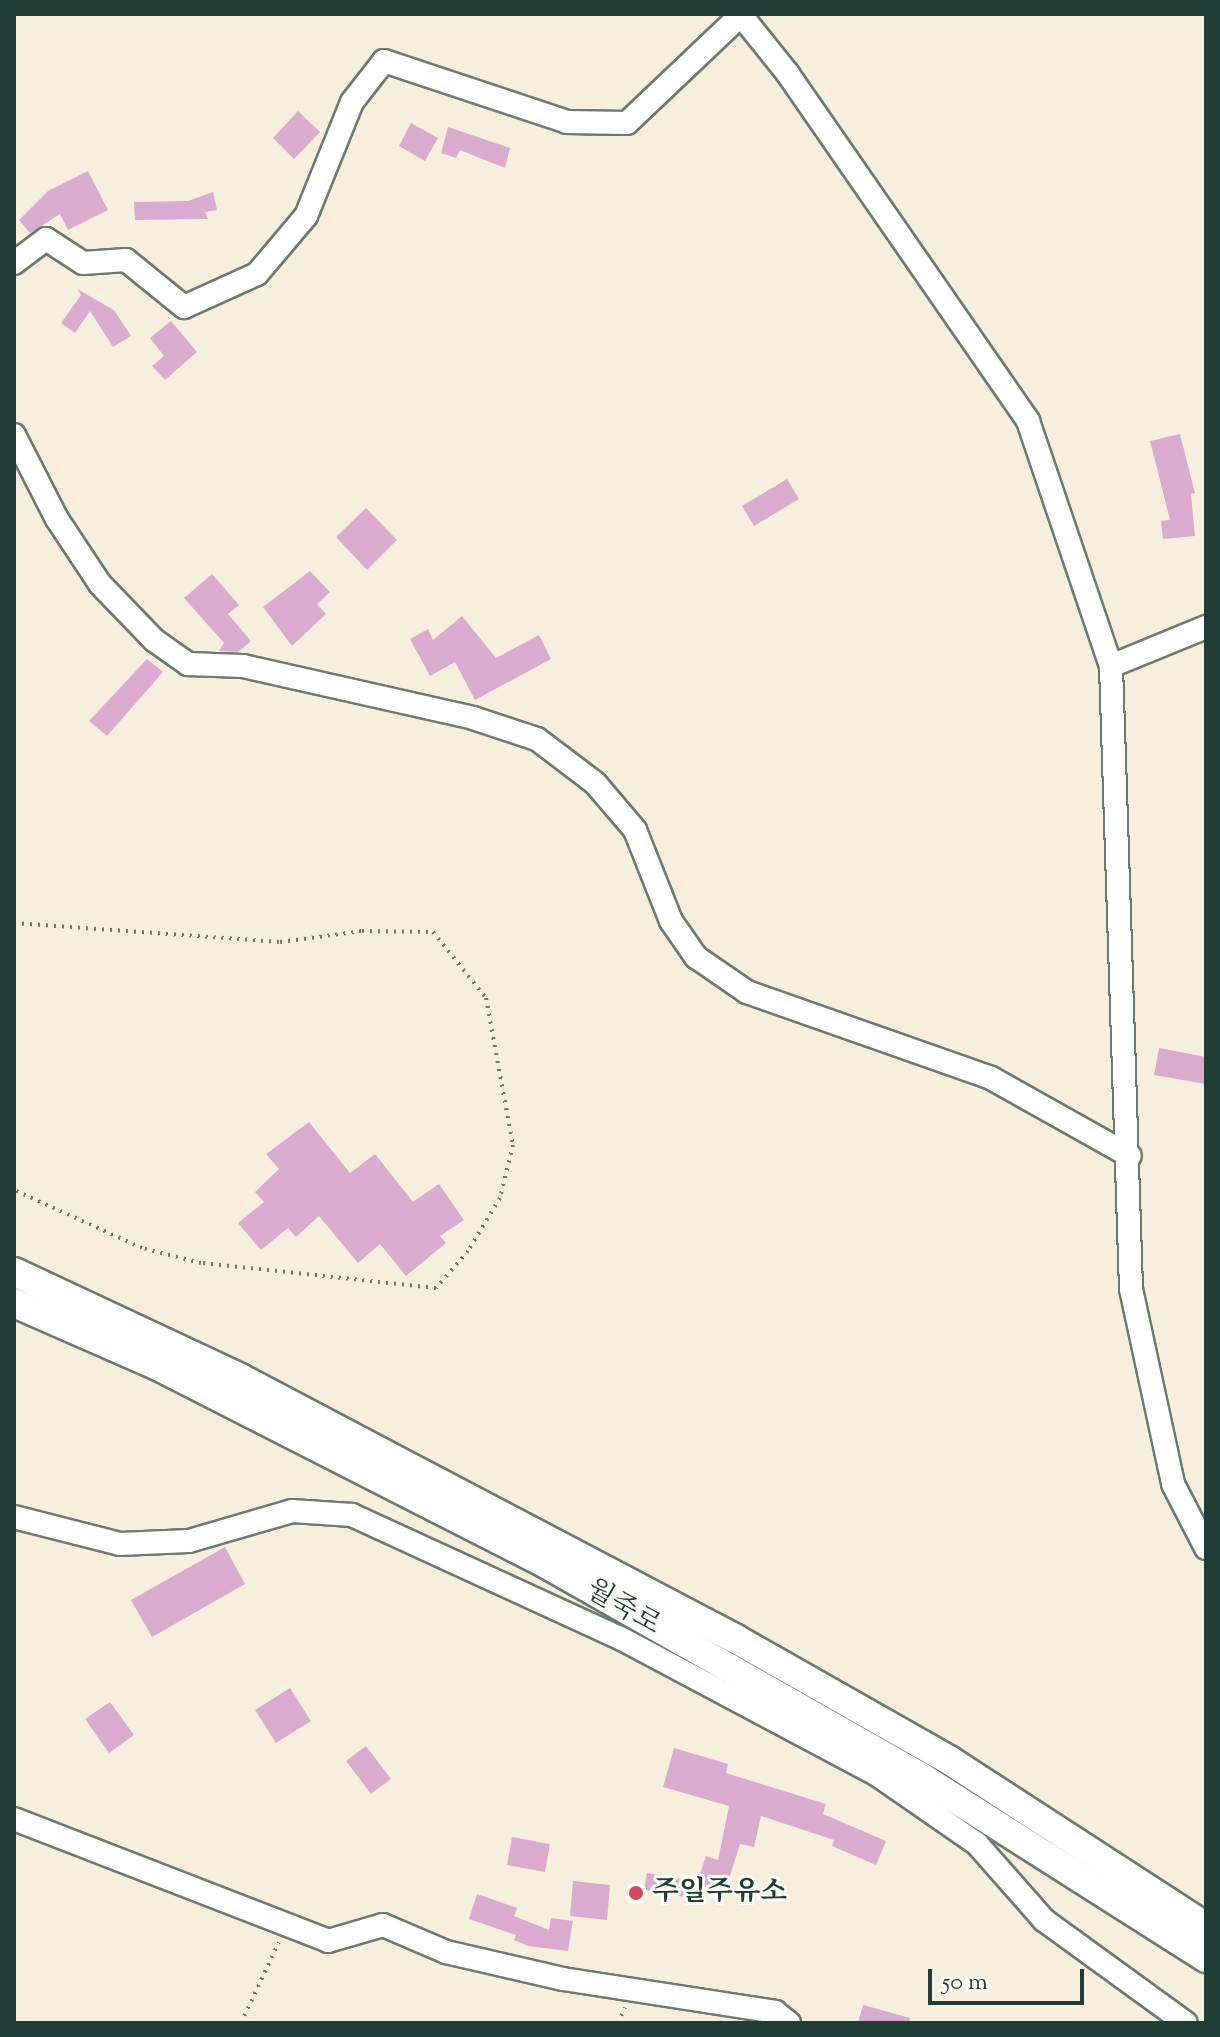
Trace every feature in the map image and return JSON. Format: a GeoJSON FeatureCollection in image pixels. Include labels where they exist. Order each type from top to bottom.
{"type":"FeatureCollection","features":[{"type":"Feature","properties":{"kind":"main road","name":"월죽로"},"geometry":{"type":"LineString","coordinates":[[14,1272],[240,1378],[709,1624],[949,1760],[1206,1927]]}},
{"type":"Feature","properties":{"kind":"main road","name":"월죽로"},"geometry":{"type":"LineString","coordinates":[[14,1303],[156,1365],[548,1565],[921,1777],[1206,1958]]}},
{"type":"Feature","properties":{"kind":"street"},"geometry":{"type":"LineString","coordinates":[[16,258],[46,239],[83,263],[126,260],[184,307],[257,274],[306,216],[352,102],[384,61],[567,122],[627,123],[741,14],[788,74],[1028,421],[1111,666],[1130,1156],[1131,1289],[1173,1484],[1206,1548]]}},
{"type":"Feature","properties":{"kind":"street"},"geometry":{"type":"LineString","coordinates":[[14,435],[57,519],[100,584],[154,640],[188,664],[243,666],[473,718],[537,739],[595,783],[635,830],[671,921],[696,957],[747,992],[991,1078],[1130,1156]]}},
{"type":"Feature","properties":{"kind":"street"},"geometry":{"type":"LineString","coordinates":[[1111,666],[1206,627]]}},
{"type":"Feature","properties":{"kind":"street"},"geometry":{"type":"LineString","coordinates":[[14,1517],[120,1544],[189,1541],[292,1511],[352,1515],[620,1638],[876,1774],[977,1844],[1044,1920],[1186,2023]]}},
{"type":"Feature","properties":{"kind":"street"},"geometry":{"type":"LineString","coordinates":[[14,1819],[328,1941],[383,1925],[446,1952],[563,1979],[775,2012],[789,2023]]}},
{"type":"Feature","properties":{"kind":"path"},"geometry":{"type":"LineString","coordinates":[[14,923],[280,942],[362,931],[433,932],[486,998],[513,1145],[500,1198],[468,1251],[436,1288],[201,1263],[142,1248],[14,1190]]}},
{"type":"Feature","properties":{"kind":"path"},"geometry":{"type":"LineString","coordinates":[[241,2023],[287,1925]]}},
{"type":"Feature","properties":{"kind":"building"},"geometry":{"type":"Polygon","coordinates":[[[298,111],[320,132],[294,159],[273,138],[298,111]]]}},
{"type":"Feature","properties":{"kind":"building"},"geometry":{"type":"Polygon","coordinates":[[[411,123],[438,138],[425,161],[399,146],[411,123]]]}},
{"type":"Feature","properties":{"kind":"building"},"geometry":{"type":"Polygon","coordinates":[[[448,127],[510,148],[505,168],[460,150],[456,158],[441,153],[448,127]]]}},
{"type":"Feature","properties":{"kind":"building"},"geometry":{"type":"Polygon","coordinates":[[[88,171],[108,210],[68,230],[60,214],[30,233],[19,220],[48,191],[88,171]]]}},
{"type":"Feature","properties":{"kind":"building"},"geometry":{"type":"Polygon","coordinates":[[[213,192],[217,210],[205,212],[208,219],[135,220],[134,202],[188,201],[213,192]]]}},
{"type":"Feature","properties":{"kind":"building"},"geometry":{"type":"Polygon","coordinates":[[[77,289],[114,310],[131,336],[113,347],[90,311],[75,333],[61,323],[81,295],[77,289]]]}},
{"type":"Feature","properties":{"kind":"building"},"geometry":{"type":"Polygon","coordinates":[[[171,321],[197,352],[165,380],[152,366],[164,356],[150,338],[171,321]]]}},
{"type":"Feature","properties":{"kind":"building"},"geometry":{"type":"Polygon","coordinates":[[[1180,434],[1195,493],[1191,494],[1195,536],[1163,539],[1161,521],[1170,520],[1150,441],[1180,434]]]}},
{"type":"Feature","properties":{"kind":"building"},"geometry":{"type":"Polygon","coordinates":[[[787,479],[799,499],[754,526],[742,506],[787,479]]]}},
{"type":"Feature","properties":{"kind":"building"},"geometry":{"type":"Polygon","coordinates":[[[366,508],[397,540],[367,570],[336,537],[366,508]]]}},
{"type":"Feature","properties":{"kind":"building"},"geometry":{"type":"Polygon","coordinates":[[[310,571],[330,592],[317,604],[326,614],[292,646],[263,607],[310,571]]]}},
{"type":"Feature","properties":{"kind":"building"},"geometry":{"type":"Polygon","coordinates":[[[212,574],[239,605],[228,614],[251,641],[238,652],[219,651],[224,643],[184,598],[212,574]]]}},
{"type":"Feature","properties":{"kind":"building"},"geometry":{"type":"Polygon","coordinates":[[[462,616],[496,658],[539,635],[551,659],[475,700],[455,662],[430,676],[410,639],[428,629],[433,640],[462,616]]]}},
{"type":"Feature","properties":{"kind":"building"},"geometry":{"type":"Polygon","coordinates":[[[147,659],[163,672],[107,736],[89,721],[147,659]]]}},
{"type":"Feature","properties":{"kind":"building"},"geometry":{"type":"Polygon","coordinates":[[[1159,1048],[1206,1057],[1206,1084],[1154,1075],[1159,1048]]]}},
{"type":"Feature","properties":{"kind":"building"},"geometry":{"type":"Polygon","coordinates":[[[309,1122],[350,1173],[375,1154],[413,1202],[439,1184],[464,1220],[440,1236],[446,1243],[406,1276],[380,1244],[358,1263],[319,1216],[296,1237],[288,1228],[261,1250],[238,1223],[264,1202],[255,1192],[279,1169],[266,1154],[309,1122]]]}},
{"type":"Feature","properties":{"kind":"building"},"geometry":{"type":"Polygon","coordinates":[[[225,1547],[245,1584],[152,1637],[131,1600],[225,1547]]]}},
{"type":"Feature","properties":{"kind":"building"},"geometry":{"type":"Polygon","coordinates":[[[290,1688],[311,1721],[276,1743],[255,1710],[290,1688]]]}},
{"type":"Feature","properties":{"kind":"building"},"geometry":{"type":"Polygon","coordinates":[[[110,1702],[134,1735],[109,1753],[85,1719],[110,1702]]]}},
{"type":"Feature","properties":{"kind":"building"},"geometry":{"type":"Polygon","coordinates":[[[366,1746],[391,1779],[371,1794],[346,1761],[366,1746]]]}},
{"type":"Feature","properties":{"kind":"building"},"geometry":{"type":"Polygon","coordinates":[[[674,1748],[728,1764],[726,1773],[826,1804],[823,1814],[886,1841],[876,1865],[832,1846],[834,1840],[761,1816],[754,1847],[740,1844],[723,1898],[695,1889],[706,1856],[718,1860],[729,1806],[663,1787],[674,1748]]]}},
{"type":"Feature","properties":{"kind":"building"},"geometry":{"type":"Polygon","coordinates":[[[512,1837],[550,1844],[545,1872],[507,1865],[512,1837]]]}},
{"type":"Feature","properties":{"kind":"building"},"geometry":{"type":"Polygon","coordinates":[[[647,1873],[688,1880],[685,1897],[644,1890],[647,1873]]]}},
{"type":"Feature","properties":{"kind":"building"},"geometry":{"type":"Polygon","coordinates":[[[573,1881],[610,1885],[607,1920],[570,1916],[573,1881]]]}},
{"type":"Feature","properties":{"kind":"building"},"geometry":{"type":"Polygon","coordinates":[[[477,1894],[517,1908],[514,1916],[549,1930],[551,1918],[573,1921],[568,1951],[528,1946],[514,1940],[516,1935],[469,1919],[477,1894]]]}},
{"type":"Feature","properties":{"kind":"building"},"geometry":{"type":"Polygon","coordinates":[[[863,2005],[910,2018],[909,2023],[858,2023],[863,2005]]]}},
{"type":"Feature","properties":{"kind":"place","name":"주일주유소"},"geometry":{"type":"Point","coordinates":[636,1893]}}]}
